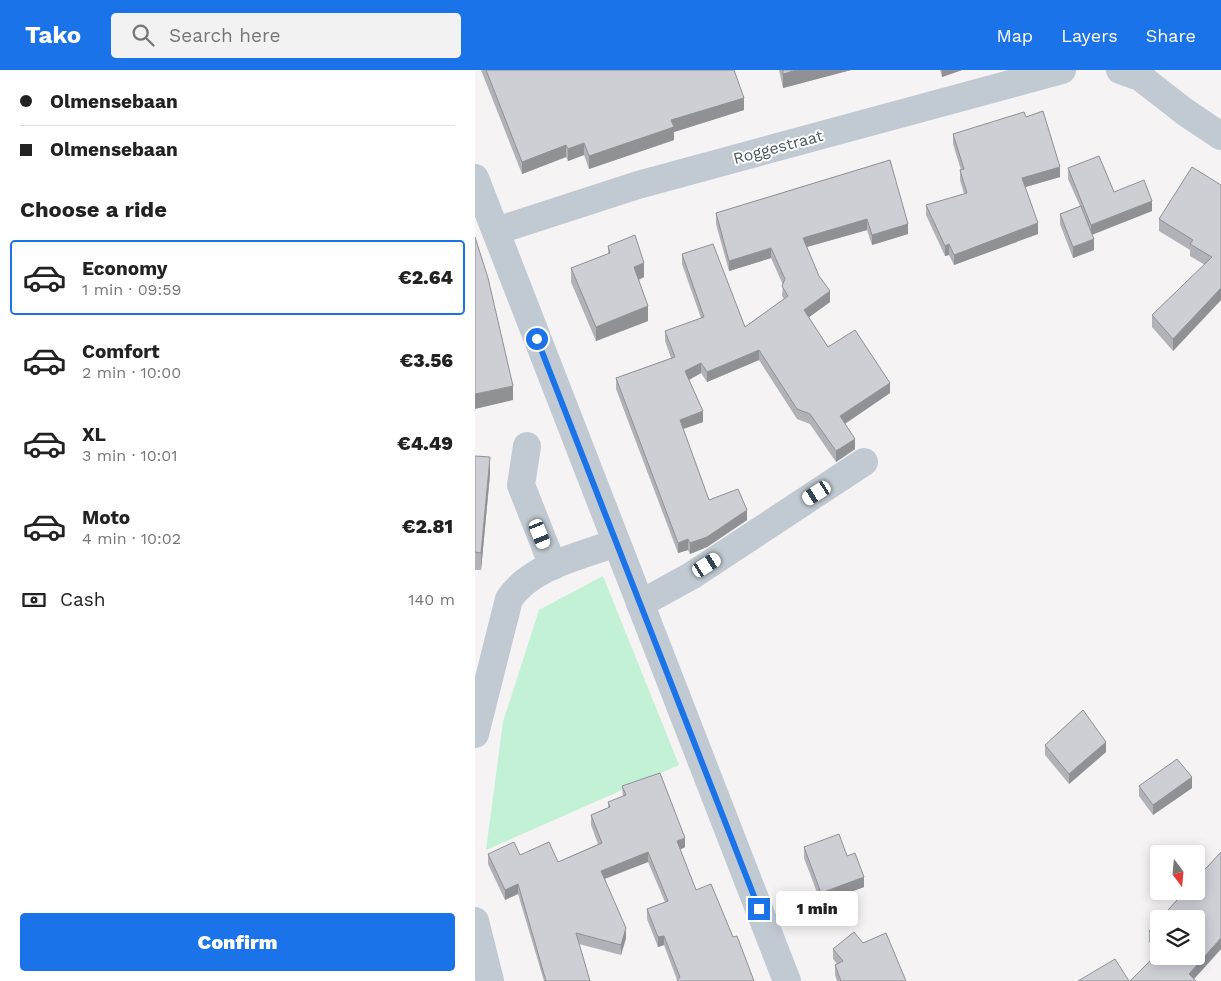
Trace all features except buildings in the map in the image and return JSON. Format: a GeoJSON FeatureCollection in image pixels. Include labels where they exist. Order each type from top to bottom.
{"type":"FeatureCollection","features":[{"type":"Feature","properties":{"kind":"street","name":"Roggestraat"},"geometry":{"type":"LineString","coordinates":[[486,217],[638,185],[1062,70]]}},
{"type":"Feature","properties":{"kind":"street"},"geometry":{"type":"LineString","coordinates":[[1120,70],[1140,77],[1185,112],[1221,136]]}},
{"type":"Feature","properties":{"kind":"street"},"geometry":{"type":"LineString","coordinates":[[475,178],[486,217],[787,981]]}},
{"type":"Feature","properties":{"kind":"street"},"geometry":{"type":"LineString","coordinates":[[527,446],[521,485],[553,566]]}},
{"type":"Feature","properties":{"kind":"street"},"geometry":{"type":"LineString","coordinates":[[640,604],[691,576],[864,462]]}},
{"type":"Feature","properties":{"kind":"street"},"geometry":{"type":"LineString","coordinates":[[475,734],[509,599],[517,588],[529,578],[553,566],[616,543]]}},
{"type":"Feature","properties":{"kind":"street"},"geometry":{"type":"LineString","coordinates":[[475,921],[490,981]]}},
{"type":"Feature","properties":{"kind":"green space"},"geometry":{"type":"Polygon","coordinates":[[[603,576],[679,765],[486,850],[503,722],[539,610],[603,576]]]}},
{"type":"Feature","properties":{"kind":"route"},"geometry":{"type":"LineString","coordinates":[[537,339],[759,909]]}}]}
